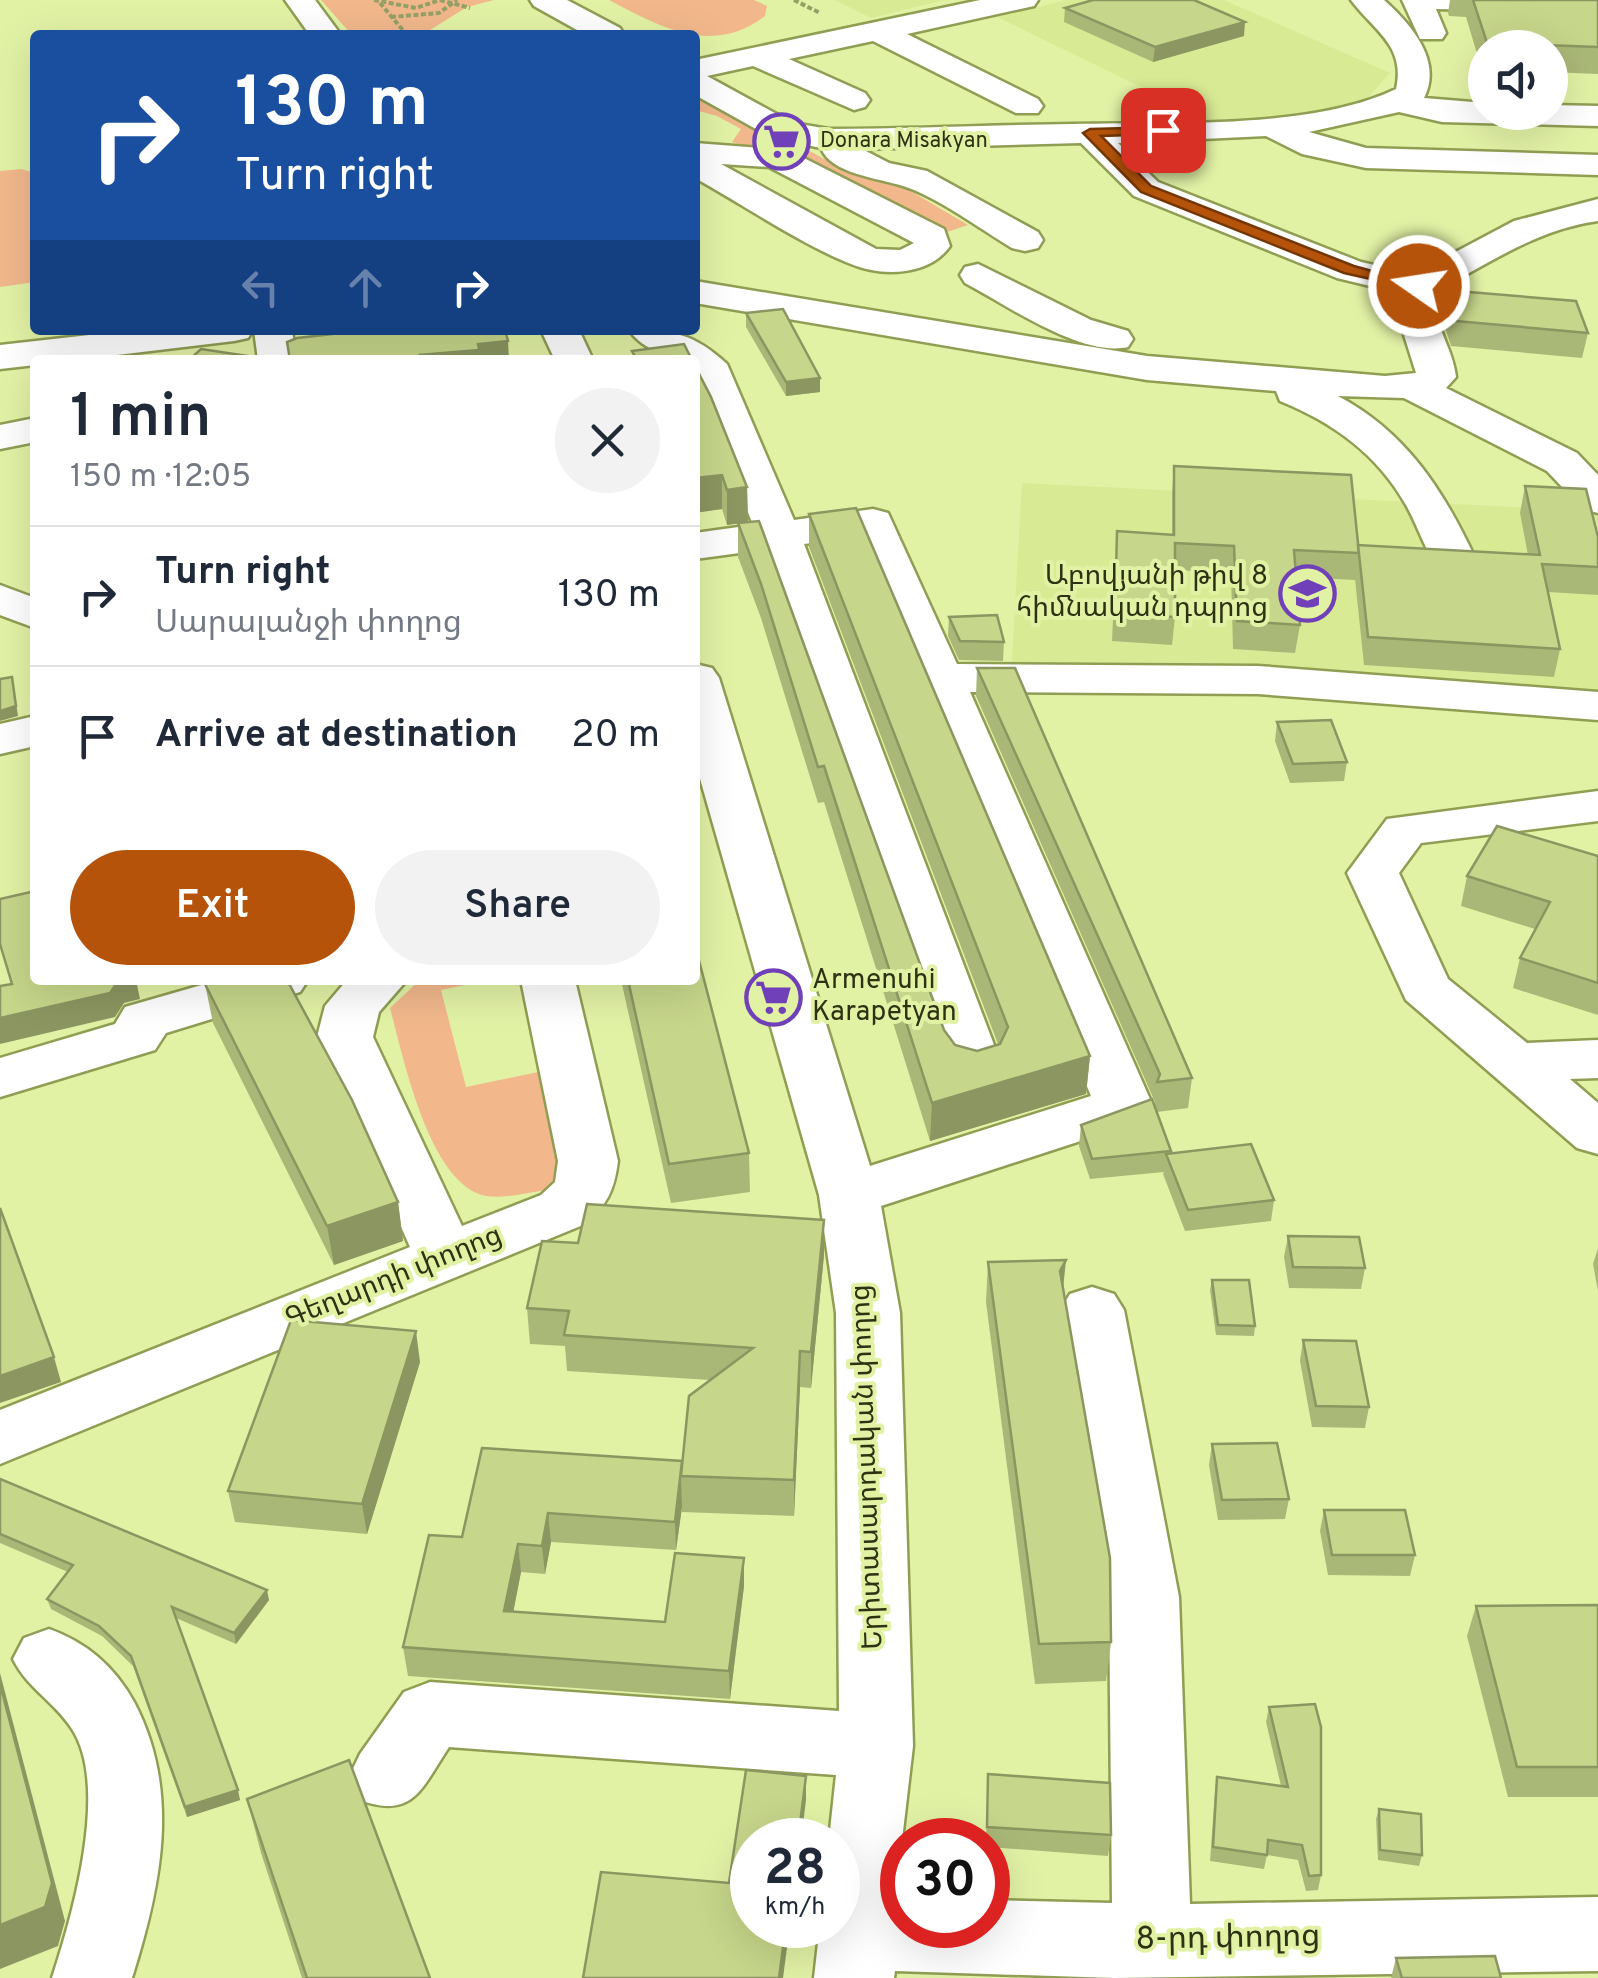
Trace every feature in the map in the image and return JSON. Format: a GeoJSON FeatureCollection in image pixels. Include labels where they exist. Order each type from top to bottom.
{"type":"FeatureCollection","features":[{"type":"Feature","properties":{"kind":"street"},"geometry":{"type":"LineString","coordinates":[[300,0],[322,30]]}},
{"type":"Feature","properties":{"kind":"street"},"geometry":{"type":"LineString","coordinates":[[700,68],[1024,0]]}},
{"type":"Feature","properties":{"kind":"street"},"geometry":{"type":"LineString","coordinates":[[1366,0],[1416,33],[1468,34]]}},
{"type":"Feature","properties":{"kind":"street"},"geometry":{"type":"LineString","coordinates":[[1408,90],[1417,0],[1598,4]]}},
{"type":"Feature","properties":{"kind":"street"},"geometry":{"type":"LineString","coordinates":[[556,17],[594,30]]}},
{"type":"Feature","properties":{"kind":"street"},"geometry":{"type":"LineString","coordinates":[[878,31],[1027,106]]}},
{"type":"Feature","properties":{"kind":"street"},"geometry":{"type":"LineString","coordinates":[[757,56],[854,100]]}},
{"type":"Feature","properties":{"kind":"street"},"geometry":{"type":"LineString","coordinates":[[816,138],[1273,126],[1451,78]]}},
{"type":"Feature","properties":{"kind":"street"},"geometry":{"type":"LineString","coordinates":[[700,85],[777,128],[816,138],[879,171],[915,178],[1025,240]]}},
{"type":"Feature","properties":{"kind":"street"},"geometry":{"type":"LineString","coordinates":[[1408,90],[1442,112],[1598,116]]}},
{"type":"Feature","properties":{"kind":"street"},"geometry":{"type":"LineString","coordinates":[[1273,126],[1314,147],[1366,158],[1598,164]]}},
{"type":"Feature","properties":{"kind":"street"},"geometry":{"type":"LineString","coordinates":[[1090,133],[1146,189],[1350,270],[1419,286],[1482,254],[1522,227],[1568,212],[1598,210]]}},
{"type":"Feature","properties":{"kind":"street"},"geometry":{"type":"LineString","coordinates":[[700,153],[776,157],[931,237],[932,246],[924,254],[904,260],[881,262],[864,257],[700,167]]}},
{"type":"Feature","properties":{"kind":"street"},"geometry":{"type":"LineString","coordinates":[[978,275],[1078,328],[1190,357],[1232,377],[1330,404],[1377,437],[1430,504],[1454,560]]}},
{"type":"Feature","properties":{"kind":"street"},"geometry":{"type":"LineString","coordinates":[[700,293],[1146,368],[1385,388],[1424,385],[1436,377],[1436,368],[1420,336],[1414,304],[1419,286]]}},
{"type":"Feature","properties":{"kind":"street"},"geometry":{"type":"LineString","coordinates":[[0,336],[30,333]]}},
{"type":"Feature","properties":{"kind":"street"},"geometry":{"type":"LineString","coordinates":[[0,357],[191,335]]}},
{"type":"Feature","properties":{"kind":"street"},"geometry":{"type":"LineString","coordinates":[[657,335],[693,355]]}},
{"type":"Feature","properties":{"kind":"street"},"geometry":{"type":"LineString","coordinates":[[700,360],[713,372],[778,534],[974,1066]]}},
{"type":"Feature","properties":{"kind":"street"},"geometry":{"type":"LineString","coordinates":[[1410,386],[1562,462],[1598,500]]}},
{"type":"Feature","properties":{"kind":"street"},"geometry":{"type":"LineString","coordinates":[[0,437],[30,431]]}},
{"type":"Feature","properties":{"kind":"street"},"geometry":{"type":"LineString","coordinates":[[700,545],[874,522],[1124,1106],[849,1195]]}},
{"type":"Feature","properties":{"kind":"street"},"geometry":{"type":"LineString","coordinates":[[0,598],[30,612]]}},
{"type":"Feature","properties":{"kind":"street"},"geometry":{"type":"LineString","coordinates":[[941,678],[1258,680],[1598,706]]}},
{"type":"Feature","properties":{"kind":"street","name":"Երիտասարդական փողոց"},"geometry":{"type":"LineString","coordinates":[[700,695],[849,1195],[868,1313],[876,1746],[856,1956]]}},
{"type":"Feature","properties":{"kind":"street"},"geometry":{"type":"LineString","coordinates":[[0,739],[30,732]]}},
{"type":"Feature","properties":{"kind":"street"},"geometry":{"type":"LineString","coordinates":[[1598,806],[1405,830],[1373,874],[1424,988],[1598,1134]]}},
{"type":"Feature","properties":{"kind":"street"},"geometry":{"type":"LineString","coordinates":[[0,1078],[134,1037],[144,1020],[263,985]]}},
{"type":"Feature","properties":{"kind":"street"},"geometry":{"type":"LineString","coordinates":[[319,985],[366,993],[345,1037],[446,1257]]}},
{"type":"Feature","properties":{"kind":"street","name":"Գեղարդի փողոց"},"geometry":{"type":"LineString","coordinates":[[0,1438],[562,1210],[584,1192],[588,1161],[549,985]]}},
{"type":"Feature","properties":{"kind":"street"},"geometry":{"type":"LineString","coordinates":[[1512,1063],[1598,1058]]}},
{"type":"Feature","properties":{"kind":"street"},"geometry":{"type":"LineString","coordinates":[[1092,1310],[1144,1597],[1153,1960]]}},
{"type":"Feature","properties":{"kind":"street"},"geometry":{"type":"LineString","coordinates":[[49,1659],[101,1710],[118,1755],[123,1792],[123,1841],[116,1899],[92,1978]]}},
{"type":"Feature","properties":{"kind":"street"},"geometry":{"type":"LineString","coordinates":[[386,1778],[430,1714],[876,1746]]}},
{"type":"Feature","properties":{"kind":"street","name":"8-րդ փողոց"},"geometry":{"type":"LineString","coordinates":[[856,1956],[1153,1960],[1598,1934]]}},
{"type":"Feature","properties":{"kind":"path"},"geometry":{"type":"LineString","coordinates":[[374,0],[416,8],[440,0],[470,8]]}},
{"type":"Feature","properties":{"kind":"path"},"geometry":{"type":"LineString","coordinates":[[380,2],[403,30]]}},
{"type":"Feature","properties":{"kind":"path"},"geometry":{"type":"LineString","coordinates":[[391,17],[439,12],[455,2]]}},
{"type":"Feature","properties":{"kind":"shaded area"},"geometry":{"type":"Polygon","coordinates":[[[321,0],[494,0],[467,7],[430,30],[348,30],[321,0]]]}},
{"type":"Feature","properties":{"kind":"shaded area"},"geometry":{"type":"Polygon","coordinates":[[[609,0],[754,0],[767,6],[765,16],[726,34],[700,35],[700,30],[676,30],[609,0]]]}},
{"type":"Feature","properties":{"kind":"shaded area"},"geometry":{"type":"Polygon","coordinates":[[[835,0],[945,0],[871,18],[835,0]]]}},
{"type":"Feature","properties":{"kind":"shaded area"},"geometry":{"type":"Polygon","coordinates":[[[1067,0],[1224,0],[1390,73],[1366,100],[1286,119],[1207,119],[997,17],[1067,0]]]}},
{"type":"Feature","properties":{"kind":"shaded area"},"geometry":{"type":"Polygon","coordinates":[[[700,92],[843,169],[902,186],[968,225],[944,233],[732,142],[741,129],[700,111],[700,92]]]}},
{"type":"Feature","properties":{"kind":"shaded area"},"geometry":{"type":"Polygon","coordinates":[[[0,171],[30,172],[30,283],[0,287],[0,171]]]}},
{"type":"Feature","properties":{"kind":"shaded area","name":"Աբովյանի թիվ 8 հիմնական դպրոց"},"geometry":{"type":"Polygon","coordinates":[[[1022,483],[1598,511],[1598,707],[1011,676],[1022,483]]]}},
{"type":"Feature","properties":{"kind":"shaded area"},"geometry":{"type":"Polygon","coordinates":[[[415,985],[465,985],[441,990],[466,1087],[543,1071],[565,1166],[548,1190],[486,1196],[466,1187],[449,1169],[434,1144],[411,1086],[390,1008],[415,985]]]}},
{"type":"Feature","properties":{"kind":"building"},"geometry":{"type":"Polygon","coordinates":[[[1093,0],[1194,0],[1245,22],[1155,47],[1065,8],[1093,0]]]}},
{"type":"Feature","properties":{"kind":"building"},"geometry":{"type":"Polygon","coordinates":[[[1473,0],[1598,0],[1598,47],[1568,46],[1568,30],[1483,30],[1473,0]]]}},
{"type":"Feature","properties":{"kind":"building"},"geometry":{"type":"Polygon","coordinates":[[[1445,290],[1576,301],[1588,333],[1456,321],[1445,290]]]}},
{"type":"Feature","properties":{"kind":"building"},"geometry":{"type":"Polygon","coordinates":[[[783,309],[820,378],[786,382],[746,313],[783,309]]]}},
{"type":"Feature","properties":{"kind":"building"},"geometry":{"type":"Polygon","coordinates":[[[506,335],[508,341],[478,344],[479,350],[420,355],[289,355],[287,342],[297,338],[506,335]]]}},
{"type":"Feature","properties":{"kind":"building"},"geometry":{"type":"Polygon","coordinates":[[[684,344],[690,355],[634,355],[632,351],[684,344]]]}},
{"type":"Feature","properties":{"kind":"building"},"geometry":{"type":"Polygon","coordinates":[[[201,349],[241,355],[194,355],[201,349]]]}},
{"type":"Feature","properties":{"kind":"building"},"geometry":{"type":"Polygon","coordinates":[[[700,376],[747,487],[727,490],[722,475],[700,477],[700,376]]]}},
{"type":"Feature","properties":{"kind":"building"},"geometry":{"type":"Polygon","coordinates":[[[1174,466],[1351,475],[1359,553],[1294,550],[1300,625],[1237,621],[1234,546],[1175,543],[1175,617],[1115,614],[1117,531],[1174,535],[1174,466]]]}},
{"type":"Feature","properties":{"kind":"building"},"geometry":{"type":"Polygon","coordinates":[[[1525,486],[1586,489],[1598,537],[1598,567],[1542,564],[1560,649],[1368,637],[1358,545],[1540,555],[1525,486]]]}},
{"type":"Feature","properties":{"kind":"building"},"geometry":{"type":"Polygon","coordinates":[[[856,508],[1090,1056],[932,1103],[824,766],[818,767],[738,523],[759,521],[944,1030],[955,1045],[977,1051],[1000,1044],[1008,1027],[809,514],[856,508]]]}},
{"type":"Feature","properties":{"kind":"building"},"geometry":{"type":"Polygon","coordinates":[[[997,615],[1004,642],[960,641],[949,617],[997,615]]]}},
{"type":"Feature","properties":{"kind":"building"},"geometry":{"type":"Polygon","coordinates":[[[977,668],[1015,668],[1192,1078],[1157,1082],[1160,1074],[977,668]]]}},
{"type":"Feature","properties":{"kind":"building"},"geometry":{"type":"Polygon","coordinates":[[[12,677],[16,706],[0,711],[0,679],[12,677]]]}},
{"type":"Feature","properties":{"kind":"building"},"geometry":{"type":"Polygon","coordinates":[[[1331,720],[1347,762],[1293,764],[1277,722],[1331,720]]]}},
{"type":"Feature","properties":{"kind":"building"},"geometry":{"type":"Polygon","coordinates":[[[1497,826],[1598,856],[1598,983],[1520,958],[1550,902],[1467,876],[1497,826]]]}},
{"type":"Feature","properties":{"kind":"building"},"geometry":{"type":"Polygon","coordinates":[[[30,892],[30,985],[116,985],[110,993],[0,1018],[0,986],[12,984],[0,944],[0,899],[30,892]]]}},
{"type":"Feature","properties":{"kind":"building"},"geometry":{"type":"Polygon","coordinates":[[[700,964],[749,1153],[669,1164],[629,985],[700,985],[700,964]]]}},
{"type":"Feature","properties":{"kind":"building"},"geometry":{"type":"Polygon","coordinates":[[[206,985],[290,985],[352,1100],[398,1202],[327,1226],[206,985]]]}},
{"type":"Feature","properties":{"kind":"building"},"geometry":{"type":"Polygon","coordinates":[[[1152,1099],[1171,1151],[1092,1159],[1081,1125],[1152,1099]]]}},
{"type":"Feature","properties":{"kind":"building"},"geometry":{"type":"Polygon","coordinates":[[[1251,1144],[1274,1200],[1188,1210],[1166,1154],[1251,1144]]]}},
{"type":"Feature","properties":{"kind":"building"},"geometry":{"type":"Polygon","coordinates":[[[587,1204],[824,1220],[811,1352],[800,1351],[794,1480],[681,1476],[689,1396],[753,1348],[564,1335],[569,1311],[527,1308],[542,1241],[578,1243],[587,1204]]]}},
{"type":"Feature","properties":{"kind":"building"},"geometry":{"type":"Polygon","coordinates":[[[0,1208],[54,1357],[0,1376],[0,1208]]]}},
{"type":"Feature","properties":{"kind":"building"},"geometry":{"type":"Polygon","coordinates":[[[1288,1236],[1359,1237],[1365,1268],[1293,1267],[1288,1236]]]}},
{"type":"Feature","properties":{"kind":"building"},"geometry":{"type":"Polygon","coordinates":[[[1066,1260],[1060,1271],[1110,1558],[1111,1642],[1039,1644],[988,1262],[1066,1260]]]}},
{"type":"Feature","properties":{"kind":"building"},"geometry":{"type":"Polygon","coordinates":[[[1212,1280],[1249,1280],[1255,1326],[1218,1325],[1212,1280]]]}},
{"type":"Feature","properties":{"kind":"building"},"geometry":{"type":"Polygon","coordinates":[[[291,1320],[416,1331],[362,1504],[228,1491],[291,1320]]]}},
{"type":"Feature","properties":{"kind":"building"},"geometry":{"type":"Polygon","coordinates":[[[1303,1340],[1356,1341],[1369,1407],[1316,1406],[1303,1340]]]}},
{"type":"Feature","properties":{"kind":"building"},"geometry":{"type":"Polygon","coordinates":[[[1277,1443],[1289,1499],[1222,1500],[1212,1444],[1277,1443]]]}},
{"type":"Feature","properties":{"kind":"building"},"geometry":{"type":"Polygon","coordinates":[[[482,1448],[682,1461],[675,1522],[548,1513],[542,1546],[518,1544],[504,1611],[665,1622],[675,1553],[744,1558],[729,1671],[403,1647],[429,1535],[462,1537],[482,1448]]]}},
{"type":"Feature","properties":{"kind":"building"},"geometry":{"type":"Polygon","coordinates":[[[0,1479],[267,1590],[234,1633],[172,1607],[238,1790],[185,1807],[131,1656],[99,1626],[47,1599],[73,1565],[0,1534],[0,1479]]]}},
{"type":"Feature","properties":{"kind":"building"},"geometry":{"type":"Polygon","coordinates":[[[1324,1510],[1405,1510],[1415,1555],[1332,1555],[1324,1510]]]}},
{"type":"Feature","properties":{"kind":"building"},"geometry":{"type":"Polygon","coordinates":[[[1598,1605],[1598,1767],[1517,1767],[1476,1606],[1598,1605]]]}},
{"type":"Feature","properties":{"kind":"building"},"geometry":{"type":"Polygon","coordinates":[[[0,1684],[52,1883],[45,1907],[0,1925],[0,1684]]]}},
{"type":"Feature","properties":{"kind":"building"},"geometry":{"type":"Polygon","coordinates":[[[1315,1704],[1321,1727],[1321,1875],[1309,1876],[1302,1845],[1268,1840],[1267,1855],[1213,1847],[1217,1777],[1288,1787],[1269,1707],[1315,1704]]]}},
{"type":"Feature","properties":{"kind":"building"},"geometry":{"type":"Polygon","coordinates":[[[349,1760],[430,1978],[307,1978],[247,1799],[349,1760]]]}},
{"type":"Feature","properties":{"kind":"building"},"geometry":{"type":"Polygon","coordinates":[[[746,1770],[806,1776],[801,1818],[739,1818],[746,1770]]]}},
{"type":"Feature","properties":{"kind":"building"},"geometry":{"type":"Polygon","coordinates":[[[988,1774],[1110,1783],[1111,1835],[1010,1828],[1010,1818],[987,1818],[988,1774]]]}},
{"type":"Feature","properties":{"kind":"building"},"geometry":{"type":"Polygon","coordinates":[[[1379,1809],[1421,1814],[1422,1855],[1380,1850],[1379,1809]]]}},
{"type":"Feature","properties":{"kind":"building"},"geometry":{"type":"Polygon","coordinates":[[[601,1872],[729,1883],[730,1876],[730,1948],[783,1948],[779,1978],[583,1978],[601,1872]]]}},
{"type":"Feature","properties":{"kind":"building"},"geometry":{"type":"Polygon","coordinates":[[[1495,1956],[1501,1978],[1402,1978],[1396,1958],[1495,1956]]]}},
{"type":"Feature","properties":{"kind":"place","name":"Donara Misakyan"},"geometry":{"type":"Point","coordinates":[781,141]}},
{"type":"Feature","properties":{"kind":"place","name":"Աբովյանի թիվ 8 հիմնական դպրոց"},"geometry":{"type":"Point","coordinates":[1307,593]}},
{"type":"Feature","properties":{"kind":"place","name":"Armenuhi Karapetyan"},"geometry":{"type":"Point","coordinates":[773,997]}},
{"type":"Feature","properties":{"kind":"route"},"geometry":{"type":"LineString","coordinates":[[1163,130],[1090,133],[1146,189],[1350,270],[1419,286]]}}]}
